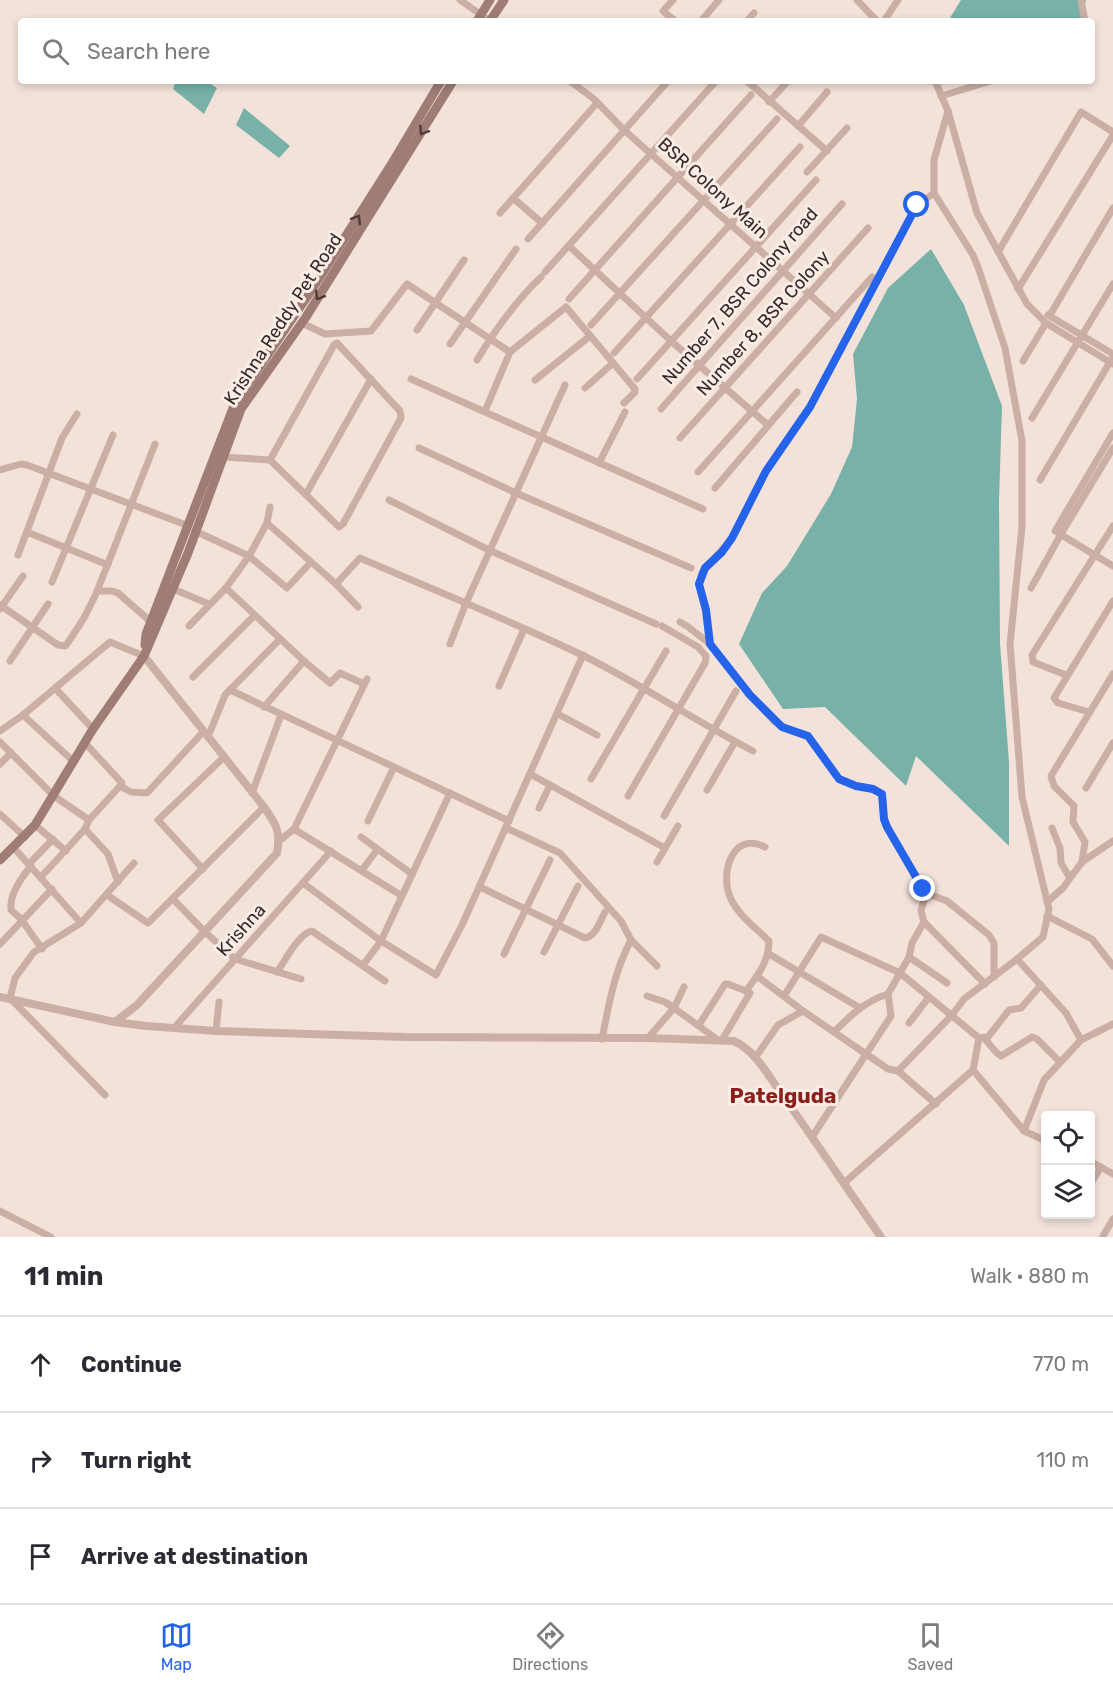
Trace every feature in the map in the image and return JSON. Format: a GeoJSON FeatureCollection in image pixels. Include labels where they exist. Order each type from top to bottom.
{"type":"FeatureCollection","features":[{"type":"Feature","properties":{"kind":"main road"},"geometry":{"type":"LineString","coordinates":[[479,18],[490,0]]}},
{"type":"Feature","properties":{"kind":"main road"},"geometry":{"type":"LineString","coordinates":[[492,18],[504,0]]}},
{"type":"Feature","properties":{"kind":"main road","name":"Krishna Reddy Pet Road"},"geometry":{"type":"LineString","coordinates":[[0,860],[35,825],[93,729],[144,656],[173,588],[235,403],[309,294],[439,84]]}},
{"type":"Feature","properties":{"kind":"main road","name":"Krishna Reddy Pet Road"},"geometry":{"type":"LineString","coordinates":[[144,656],[146,634],[223,458],[241,409],[302,323],[451,84]]}},
{"type":"Feature","properties":{"kind":"street"},"geometry":{"type":"LineString","coordinates":[[460,0],[479,18]]}},
{"type":"Feature","properties":{"kind":"street"},"geometry":{"type":"LineString","coordinates":[[671,18],[663,12],[673,0]]}},
{"type":"Feature","properties":{"kind":"street"},"geometry":{"type":"LineString","coordinates":[[704,18],[719,0]]}},
{"type":"Feature","properties":{"kind":"street"},"geometry":{"type":"LineString","coordinates":[[857,0],[874,18]]}},
{"type":"Feature","properties":{"kind":"street"},"geometry":{"type":"LineString","coordinates":[[887,18],[898,0]]}},
{"type":"Feature","properties":{"kind":"street"},"geometry":{"type":"LineString","coordinates":[[1081,0],[1084,18]]}},
{"type":"Feature","properties":{"kind":"street"},"geometry":{"type":"LineString","coordinates":[[750,18],[754,14]]}},
{"type":"Feature","properties":{"kind":"street","name":"BSR Colony Main"},"geometry":{"type":"LineString","coordinates":[[574,84],[836,318]]}},
{"type":"Feature","properties":{"kind":"street"},"geometry":{"type":"LineString","coordinates":[[528,239],[665,84]]}},
{"type":"Feature","properties":{"kind":"street"},"geometry":{"type":"LineString","coordinates":[[477,360],[524,294],[713,84]]}},
{"type":"Feature","properties":{"kind":"street"},"geometry":{"type":"LineString","coordinates":[[750,84],[827,151]]}},
{"type":"Feature","properties":{"kind":"street"},"geometry":{"type":"LineString","coordinates":[[769,102],[785,84]]}},
{"type":"Feature","properties":{"kind":"street"},"geometry":{"type":"LineString","coordinates":[[936,84],[948,111],[977,213],[1027,304],[1046,323],[1078,343],[1112,359]]}},
{"type":"Feature","properties":{"kind":"street"},"geometry":{"type":"LineString","coordinates":[[941,96],[981,84]]}},
{"type":"Feature","properties":{"kind":"street"},"geometry":{"type":"LineString","coordinates":[[798,126],[827,92]]}},
{"type":"Feature","properties":{"kind":"street"},"geometry":{"type":"LineString","coordinates":[[569,299],[751,95]]}},
{"type":"Feature","properties":{"kind":"street"},"geometry":{"type":"LineString","coordinates":[[500,213],[597,103]]}},
{"type":"Feature","properties":{"kind":"street"},"geometry":{"type":"LineString","coordinates":[[898,1071],[952,1015],[964,999],[1043,937],[1049,909],[1022,796],[1010,644],[1022,527],[1022,441],[1005,348],[979,270],[973,255],[934,193],[934,160],[948,111]]}},
{"type":"Feature","properties":{"kind":"street"},"geometry":{"type":"LineString","coordinates":[[998,252],[1081,112],[1113,134],[1018,288]]}},
{"type":"Feature","properties":{"kind":"street"},"geometry":{"type":"LineString","coordinates":[[591,325],[777,119]]}},
{"type":"Feature","properties":{"kind":"street"},"geometry":{"type":"LineString","coordinates":[[807,172],[847,128]]}},
{"type":"Feature","properties":{"kind":"street"},"geometry":{"type":"LineString","coordinates":[[614,353],[800,147]]}},
{"type":"Feature","properties":{"kind":"street"},"geometry":{"type":"LineString","coordinates":[[637,379],[816,180]]}},
{"type":"Feature","properties":{"kind":"street"},"geometry":{"type":"LineString","coordinates":[[710,644],[706,610],[699,584],[702,573],[732,538],[766,471],[810,407],[915,208],[922,200],[934,193]]}},
{"type":"Feature","properties":{"kind":"street"},"geometry":{"type":"LineString","coordinates":[[513,198],[542,223]]}},
{"type":"Feature","properties":{"kind":"street","name":"Number 7, BSR Colony road"},"geometry":{"type":"LineString","coordinates":[[661,409],[842,204]]}},
{"type":"Feature","properties":{"kind":"street"},"geometry":{"type":"LineString","coordinates":[[1050,315],[1113,208]]}},
{"type":"Feature","properties":{"kind":"street","name":"Number 8, BSR Colony"},"geometry":{"type":"LineString","coordinates":[[680,438],[868,228]]}},
{"type":"Feature","properties":{"kind":"street"},"geometry":{"type":"LineString","coordinates":[[568,246],[671,341],[768,425]]}},
{"type":"Feature","properties":{"kind":"street"},"geometry":{"type":"LineString","coordinates":[[450,344],[516,249]]}},
{"type":"Feature","properties":{"kind":"street"},"geometry":{"type":"LineString","coordinates":[[417,330],[464,260]]}},
{"type":"Feature","properties":{"kind":"street"},"geometry":{"type":"LineString","coordinates":[[698,472],[872,277]]}},
{"type":"Feature","properties":{"kind":"street"},"geometry":{"type":"LineString","coordinates":[[302,323],[325,334],[371,331],[407,284],[510,352]]}},
{"type":"Feature","properties":{"kind":"street"},"geometry":{"type":"LineString","coordinates":[[1032,418],[1113,284]]}},
{"type":"Feature","properties":{"kind":"street"},"geometry":{"type":"LineString","coordinates":[[485,411],[510,352],[564,308],[567,308],[635,389],[635,392],[624,403]]}},
{"type":"Feature","properties":{"kind":"street"},"geometry":{"type":"LineString","coordinates":[[1040,316],[1050,315],[1083,335],[1112,359]]}},
{"type":"Feature","properties":{"kind":"street"},"geometry":{"type":"LineString","coordinates":[[1023,362],[1046,323]]}},
{"type":"Feature","properties":{"kind":"street"},"geometry":{"type":"LineString","coordinates":[[535,380],[590,336]]}},
{"type":"Feature","properties":{"kind":"street"},"geometry":{"type":"LineString","coordinates":[[223,458],[270,460],[339,527],[343,524],[401,418],[400,411],[337,343],[270,460]]}},
{"type":"Feature","properties":{"kind":"street"},"geometry":{"type":"LineString","coordinates":[[1040,480],[1112,359]]}},
{"type":"Feature","properties":{"kind":"street"},"geometry":{"type":"LineString","coordinates":[[585,388],[614,363]]}},
{"type":"Feature","properties":{"kind":"street"},"geometry":{"type":"LineString","coordinates":[[306,494],[370,379]]}},
{"type":"Feature","properties":{"kind":"street"},"geometry":{"type":"LineString","coordinates":[[411,379],[703,509]]}},
{"type":"Feature","properties":{"kind":"street"},"geometry":{"type":"LineString","coordinates":[[450,644],[466,603],[565,385]]}},
{"type":"Feature","properties":{"kind":"street"},"geometry":{"type":"LineString","coordinates":[[715,488],[797,392]]}},
{"type":"Feature","properties":{"kind":"street"},"geometry":{"type":"LineString","coordinates":[[599,463],[625,412]]}},
{"type":"Feature","properties":{"kind":"street"},"geometry":{"type":"LineString","coordinates":[[18,555],[66,429],[77,414]]}},
{"type":"Feature","properties":{"kind":"street"},"geometry":{"type":"LineString","coordinates":[[1113,433],[1055,531],[1113,566]]}},
{"type":"Feature","properties":{"kind":"street"},"geometry":{"type":"LineString","coordinates":[[52,582],[113,435]]}},
{"type":"Feature","properties":{"kind":"street"},"geometry":{"type":"LineString","coordinates":[[23,576],[1,606],[58,645],[65,646],[84,618],[97,591],[155,444]]}},
{"type":"Feature","properties":{"kind":"street"},"geometry":{"type":"LineString","coordinates":[[419,448],[516,493],[691,568]]}},
{"type":"Feature","properties":{"kind":"street"},"geometry":{"type":"LineString","coordinates":[[1030,588],[1113,448]]}},
{"type":"Feature","properties":{"kind":"street"},"geometry":{"type":"LineString","coordinates":[[0,470],[21,464],[50,473],[192,529],[249,556],[287,588],[311,562]]}},
{"type":"Feature","properties":{"kind":"street"},"geometry":{"type":"LineString","coordinates":[[389,500],[490,551],[659,625],[698,647],[706,656],[705,663],[628,796]]}},
{"type":"Feature","properties":{"kind":"street"},"geometry":{"type":"LineString","coordinates":[[189,626],[226,588],[249,556],[267,523],[270,507]]}},
{"type":"Feature","properties":{"kind":"street"},"geometry":{"type":"LineString","coordinates":[[267,523],[336,584],[358,607]]}},
{"type":"Feature","properties":{"kind":"street"},"geometry":{"type":"LineString","coordinates":[[1066,675],[1038,665],[1034,662],[1032,655],[1113,526]]}},
{"type":"Feature","properties":{"kind":"street"},"geometry":{"type":"LineString","coordinates":[[27,532],[108,565]]}},
{"type":"Feature","properties":{"kind":"street"},"geometry":{"type":"LineString","coordinates":[[336,584],[360,558],[583,655],[753,751]]}},
{"type":"Feature","properties":{"kind":"street"},"geometry":{"type":"LineString","coordinates":[[173,588],[209,604]]}},
{"type":"Feature","properties":{"kind":"street"},"geometry":{"type":"LineString","coordinates":[[226,588],[330,683],[340,673],[366,682],[294,829],[279,842]]}},
{"type":"Feature","properties":{"kind":"street"},"geometry":{"type":"LineString","coordinates":[[97,591],[118,593],[151,622]]}},
{"type":"Feature","properties":{"kind":"street"},"geometry":{"type":"LineString","coordinates":[[1089,712],[1055,700],[1055,693],[1113,601]]}},
{"type":"Feature","properties":{"kind":"street"},"geometry":{"type":"LineString","coordinates":[[10,661],[48,604]]}},
{"type":"Feature","properties":{"kind":"street"},"geometry":{"type":"LineString","coordinates":[[193,677],[254,616]]}},
{"type":"Feature","properties":{"kind":"street"},"geometry":{"type":"LineString","coordinates":[[680,622],[710,644],[750,695],[775,722],[782,727],[808,736],[839,779],[882,794],[887,827],[926,893],[947,901],[989,935],[994,943],[994,977]]}},
{"type":"Feature","properties":{"kind":"street"},"geometry":{"type":"LineString","coordinates":[[499,686],[524,629]]}},
{"type":"Feature","properties":{"kind":"street"},"geometry":{"type":"LineString","coordinates":[[120,786],[131,792],[147,793],[205,735],[225,695],[280,639]]}},
{"type":"Feature","properties":{"kind":"street"},"geometry":{"type":"LineString","coordinates":[[0,731],[23,715],[110,642],[144,656],[264,807],[277,827],[279,842],[277,853],[132,1009],[115,1022]]}},
{"type":"Feature","properties":{"kind":"street"},"geometry":{"type":"LineString","coordinates":[[591,779],[666,651]]}},
{"type":"Feature","properties":{"kind":"street"},"geometry":{"type":"LineString","coordinates":[[303,883],[381,941],[436,975],[480,887],[583,655]]}},
{"type":"Feature","properties":{"kind":"street"},"geometry":{"type":"LineString","coordinates":[[264,706],[304,661]]}},
{"type":"Feature","properties":{"kind":"street"},"geometry":{"type":"LineString","coordinates":[[1082,862],[1085,842],[1073,822],[1074,806],[1054,786],[1051,776],[1113,674]]}},
{"type":"Feature","properties":{"kind":"street"},"geometry":{"type":"LineString","coordinates":[[55,688],[93,729]]}},
{"type":"Feature","properties":{"kind":"street"},"geometry":{"type":"LineString","coordinates":[[230,690],[450,793],[560,853],[621,921],[631,940],[657,966]]}},
{"type":"Feature","properties":{"kind":"street"},"geometry":{"type":"LineString","coordinates":[[664,816],[736,691]]}},
{"type":"Feature","properties":{"kind":"street"},"geometry":{"type":"LineString","coordinates":[[558,714],[597,735]]}},
{"type":"Feature","properties":{"kind":"street"},"geometry":{"type":"LineString","coordinates":[[23,715],[73,761]]}},
{"type":"Feature","properties":{"kind":"street"},"geometry":{"type":"LineString","coordinates":[[252,793],[281,715]]}},
{"type":"Feature","properties":{"kind":"street"},"geometry":{"type":"LineString","coordinates":[[0,742],[54,796],[89,820]]}},
{"type":"Feature","properties":{"kind":"street"},"geometry":{"type":"LineString","coordinates":[[707,790],[735,742]]}},
{"type":"Feature","properties":{"kind":"street"},"geometry":{"type":"LineString","coordinates":[[41,877],[85,829],[89,820],[122,783],[85,743]]}},
{"type":"Feature","properties":{"kind":"street"},"geometry":{"type":"LineString","coordinates":[[1086,788],[1113,743]]}},
{"type":"Feature","properties":{"kind":"street"},"geometry":{"type":"LineString","coordinates":[[0,764],[11,753]]}},
{"type":"Feature","properties":{"kind":"street"},"geometry":{"type":"LineString","coordinates":[[203,869],[158,820],[224,757]]}},
{"type":"Feature","properties":{"kind":"street"},"geometry":{"type":"LineString","coordinates":[[368,821],[394,768]]}},
{"type":"Feature","properties":{"kind":"street"},"geometry":{"type":"LineString","coordinates":[[530,774],[665,848]]}},
{"type":"Feature","properties":{"kind":"street"},"geometry":{"type":"LineString","coordinates":[[539,808],[550,785]]}},
{"type":"Feature","properties":{"kind":"street"},"geometry":{"type":"LineString","coordinates":[[363,965],[381,941],[450,793]]}},
{"type":"Feature","properties":{"kind":"street"},"geometry":{"type":"LineString","coordinates":[[107,895],[148,923],[264,807]]}},
{"type":"Feature","properties":{"kind":"street"},"geometry":{"type":"LineString","coordinates":[[0,814],[25,837]]}},
{"type":"Feature","properties":{"kind":"street"},"geometry":{"type":"LineString","coordinates":[[35,825],[66,851]]}},
{"type":"Feature","properties":{"kind":"street"},"geometry":{"type":"LineString","coordinates":[[657,862],[678,826]]}},
{"type":"Feature","properties":{"kind":"street"},"geometry":{"type":"LineString","coordinates":[[1052,828],[1060,848],[1061,863],[1070,878]]}},
{"type":"Feature","properties":{"kind":"street"},"geometry":{"type":"LineString","coordinates":[[85,829],[108,854],[118,882]]}},
{"type":"Feature","properties":{"kind":"street"},"geometry":{"type":"LineString","coordinates":[[294,829],[402,896]]}},
{"type":"Feature","properties":{"kind":"street"},"geometry":{"type":"LineString","coordinates":[[361,837],[412,874]]}},
{"type":"Feature","properties":{"kind":"street"},"geometry":{"type":"LineString","coordinates":[[42,948],[21,919],[11,910],[10,903],[21,878],[53,839]]}},
{"type":"Feature","properties":{"kind":"street"},"geometry":{"type":"LineString","coordinates":[[1047,902],[1055,896],[1082,862],[1113,841]]}},
{"type":"Feature","properties":{"kind":"street"},"geometry":{"type":"LineString","coordinates":[[746,991],[769,954],[769,941],[731,900],[726,884],[727,866],[734,852],[743,844],[756,843],[765,847]]}},
{"type":"Feature","properties":{"kind":"street"},"geometry":{"type":"LineString","coordinates":[[14,848],[81,923]]}},
{"type":"Feature","properties":{"kind":"street"},"geometry":{"type":"LineString","coordinates":[[362,870],[377,850]]}},
{"type":"Feature","properties":{"kind":"street","name":"Krishna"},"geometry":{"type":"LineString","coordinates":[[174,1028],[331,851]]}},
{"type":"Feature","properties":{"kind":"street"},"geometry":{"type":"LineString","coordinates":[[504,954],[550,860]]}},
{"type":"Feature","properties":{"kind":"street"},"geometry":{"type":"LineString","coordinates":[[10,998],[15,978],[34,952],[81,923],[134,862]]}},
{"type":"Feature","properties":{"kind":"street"},"geometry":{"type":"LineString","coordinates":[[544,952],[578,886]]}},
{"type":"Feature","properties":{"kind":"street"},"geometry":{"type":"LineString","coordinates":[[480,887],[585,938],[594,933],[605,912]]}},
{"type":"Feature","properties":{"kind":"street"},"geometry":{"type":"LineString","coordinates":[[0,944],[21,919],[52,889]]}},
{"type":"Feature","properties":{"kind":"street"},"geometry":{"type":"LineString","coordinates":[[926,893],[921,911],[924,921],[985,984]]}},
{"type":"Feature","properties":{"kind":"street"},"geometry":{"type":"LineString","coordinates":[[173,899],[235,959],[301,979]]}},
{"type":"Feature","properties":{"kind":"street"},"geometry":{"type":"LineString","coordinates":[[1047,916],[1092,939],[1113,966]]}},
{"type":"Feature","properties":{"kind":"street"},"geometry":{"type":"LineString","coordinates":[[813,1137],[865,1053],[891,1016],[888,994],[909,957],[912,943],[924,921]]}},
{"type":"Feature","properties":{"kind":"street"},"geometry":{"type":"LineString","coordinates":[[277,972],[301,937],[312,931],[385,981]]}},
{"type":"Feature","properties":{"kind":"street"},"geometry":{"type":"LineString","coordinates":[[784,996],[821,937],[900,973],[1001,1056],[1032,1037],[1060,1062]]}},
{"type":"Feature","properties":{"kind":"street"},"geometry":{"type":"LineString","coordinates":[[602,1039],[614,980],[620,961],[631,940]]}},
{"type":"Feature","properties":{"kind":"street"},"geometry":{"type":"LineString","coordinates":[[769,954],[860,1008]]}},
{"type":"Feature","properties":{"kind":"street"},"geometry":{"type":"LineString","coordinates":[[909,957],[947,983]]}},
{"type":"Feature","properties":{"kind":"street"},"geometry":{"type":"LineString","coordinates":[[1017,959],[1066,1013],[1081,1040]]}},
{"type":"Feature","properties":{"kind":"street"},"geometry":{"type":"LineString","coordinates":[[757,976],[803,1011],[888,1069],[898,1071],[936,1104]]}},
{"type":"Feature","properties":{"kind":"street"},"geometry":{"type":"LineString","coordinates":[[699,1025],[725,984],[750,993],[720,1040]]}},
{"type":"Feature","properties":{"kind":"street"},"geometry":{"type":"LineString","coordinates":[[981,1038],[988,1037],[1009,1010],[1021,1008],[1041,986]]}},
{"type":"Feature","properties":{"kind":"street"},"geometry":{"type":"LineString","coordinates":[[648,1038],[674,1008],[684,987]]}},
{"type":"Feature","properties":{"kind":"street"},"geometry":{"type":"LineString","coordinates":[[834,1032],[860,1008],[888,994]]}},
{"type":"Feature","properties":{"kind":"street"},"geometry":{"type":"LineString","coordinates":[[647,996],[665,1002],[720,1040]]}},
{"type":"Feature","properties":{"kind":"street"},"geometry":{"type":"LineString","coordinates":[[0,997],[115,1022],[216,1031],[405,1037],[648,1038],[734,1041],[743,1045],[755,1058],[813,1137],[880,1237]]}},
{"type":"Feature","properties":{"kind":"street"},"geometry":{"type":"LineString","coordinates":[[909,1023],[929,997]]}},
{"type":"Feature","properties":{"kind":"street"},"geometry":{"type":"LineString","coordinates":[[10,998],[105,1095]]}},
{"type":"Feature","properties":{"kind":"street"},"geometry":{"type":"LineString","coordinates":[[216,1031],[219,1002]]}},
{"type":"Feature","properties":{"kind":"street"},"geometry":{"type":"LineString","coordinates":[[132,1009],[137,1018],[146,1026]]}},
{"type":"Feature","properties":{"kind":"street"},"geometry":{"type":"LineString","coordinates":[[755,1058],[778,1025],[803,1011]]}},
{"type":"Feature","properties":{"kind":"street"},"geometry":{"type":"LineString","coordinates":[[1024,1131],[1044,1080],[1081,1040],[1113,1024]]}},
{"type":"Feature","properties":{"kind":"street"},"geometry":{"type":"LineString","coordinates":[[844,1183],[973,1070],[981,1038]]}},
{"type":"Feature","properties":{"kind":"street"},"geometry":{"type":"LineString","coordinates":[[973,1070],[1024,1131],[1041,1138]]}},
{"type":"Feature","properties":{"kind":"street"},"geometry":{"type":"LineString","coordinates":[[1095,1164],[1113,1174]]}},
{"type":"Feature","properties":{"kind":"street"},"geometry":{"type":"LineString","coordinates":[[1095,1177],[1101,1167]]}},
{"type":"Feature","properties":{"kind":"street"},"geometry":{"type":"LineString","coordinates":[[0,1211],[51,1237]]}},
{"type":"Feature","properties":{"kind":"street"},"geometry":{"type":"LineString","coordinates":[[1103,1236],[1113,1219]]}},
{"type":"Feature","properties":{"kind":"water"},"geometry":{"type":"Polygon","coordinates":[[[961,0],[1086,0],[1082,18],[950,18],[961,0]]]}},
{"type":"Feature","properties":{"kind":"water"},"geometry":{"type":"Polygon","coordinates":[[[175,84],[211,84],[217,88],[204,114],[173,89],[175,84]]]}},
{"type":"Feature","properties":{"kind":"water"},"geometry":{"type":"Polygon","coordinates":[[[244,108],[290,146],[279,158],[236,125],[244,108]]]}},
{"type":"Feature","properties":{"kind":"water"},"geometry":{"type":"Polygon","coordinates":[[[931,249],[964,305],[1002,406],[999,501],[1000,644],[1009,762],[1009,846],[916,756],[906,786],[825,707],[783,709],[739,644],[762,593],[787,566],[831,494],[852,447],[857,399],[853,354],[888,288],[931,249]]]}},
{"type":"Feature","properties":{"kind":"district","name":"Patelguda"},"geometry":{"type":"Point","coordinates":[783,1095]}},
{"type":"Feature","properties":{"kind":"route"},"geometry":{"type":"LineString","coordinates":[[917,205],[810,407],[766,471],[732,538],[722,552],[705,568],[699,584],[706,610],[710,644],[750,695],[775,722],[782,727],[808,736],[839,779],[846,783],[879,791],[882,794],[887,827],[923,889]]}}]}
